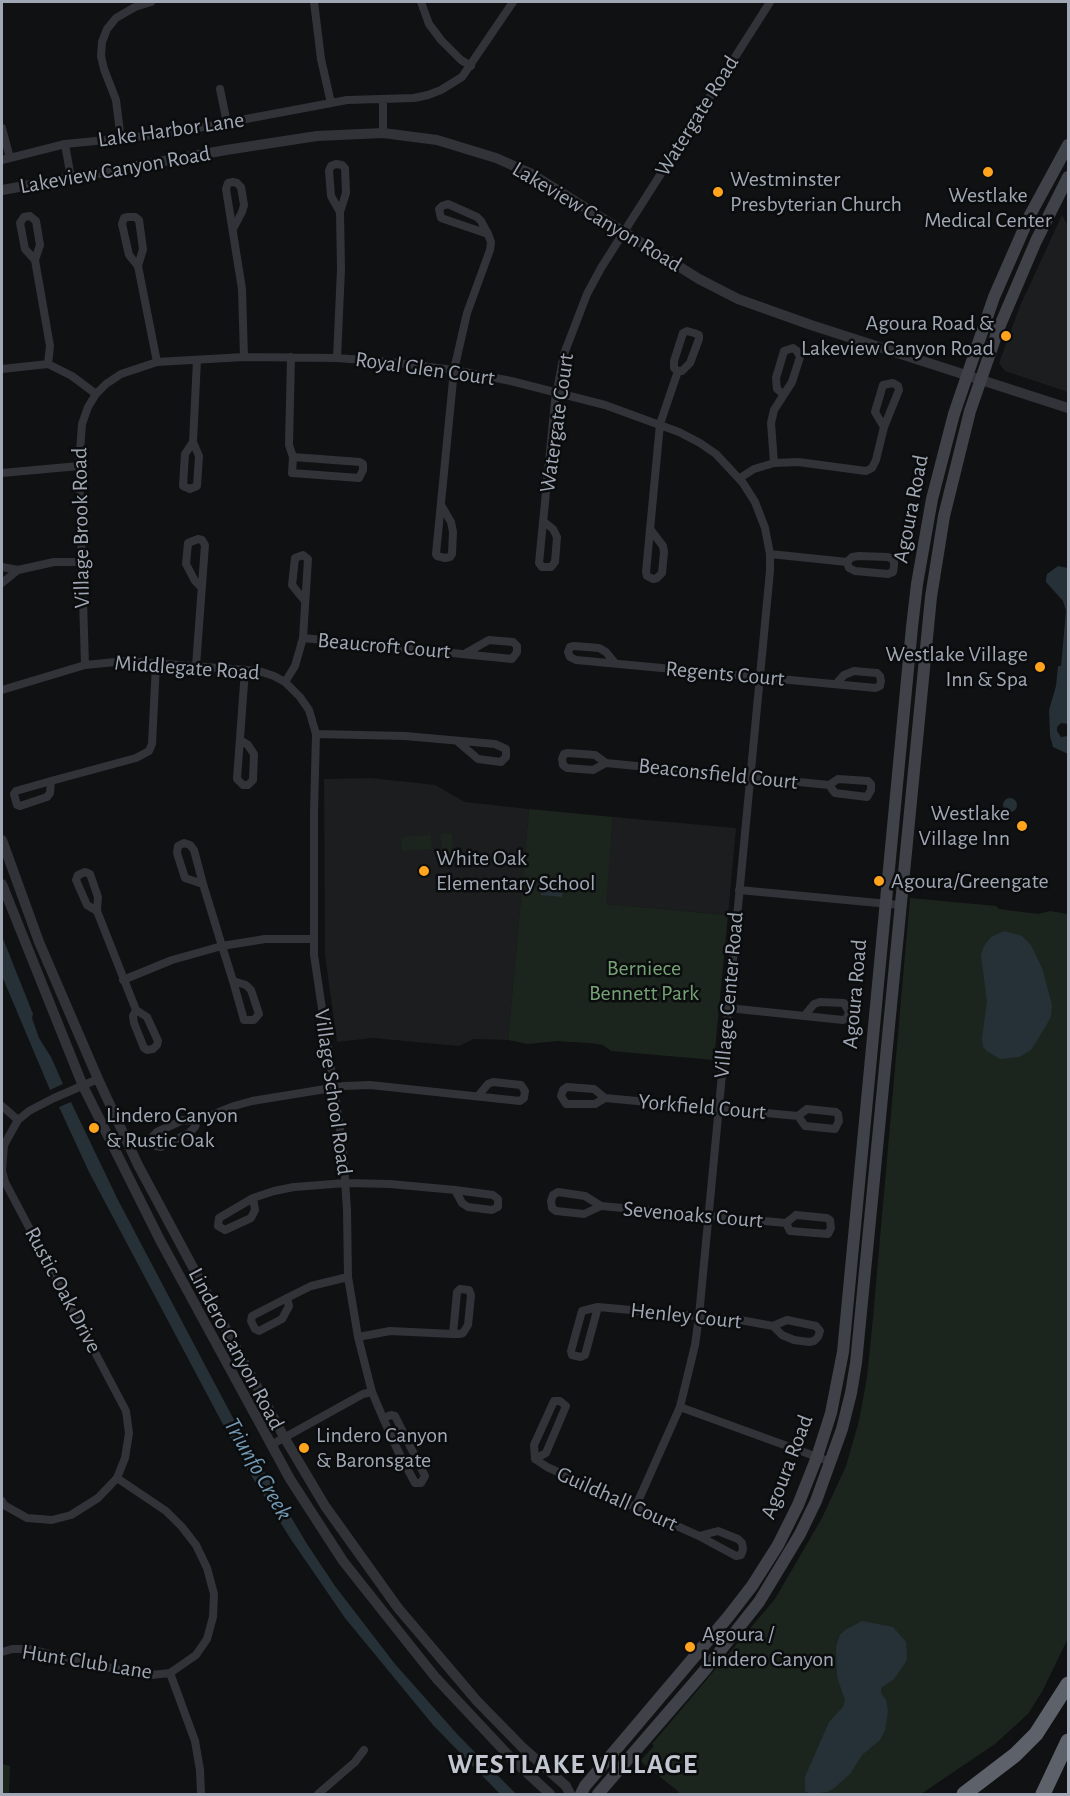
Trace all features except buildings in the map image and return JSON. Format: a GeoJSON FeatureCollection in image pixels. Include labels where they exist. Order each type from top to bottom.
{"type":"FeatureCollection","features":[{"type":"Feature","properties":{"kind":"highway"},"geometry":{"type":"LineString","coordinates":[[964,1794],[1015,1755],[1036,1734],[1068,1684]]}},
{"type":"Feature","properties":{"kind":"highway"},"geometry":{"type":"LineString","coordinates":[[1043,1794],[1068,1741]]}},
{"type":"Feature","properties":{"kind":"main road","name":"Agoura Road"},"geometry":{"type":"LineString","coordinates":[[581,1794],[585,1786],[752,1586],[778,1545],[798,1505],[831,1413],[843,1353],[920,563],[940,467],[966,375],[994,297],[1016,246],[1068,145]]}},
{"type":"Feature","properties":{"kind":"main road","name":"Agoura Road"},"geometry":{"type":"LineString","coordinates":[[597,1794],[740,1627],[782,1567],[800,1534],[842,1430],[856,1363],[935,570],[954,468],[980,380],[1022,272],[1068,177]]}},
{"type":"Feature","properties":{"kind":"main road"},"geometry":{"type":"LineString","coordinates":[[728,1617],[740,1627]]}},
{"type":"Feature","properties":{"kind":"street"},"geometry":{"type":"LineString","coordinates":[[121,140],[116,100],[101,56],[102,42],[107,29],[116,18],[135,7],[151,2]]}},
{"type":"Feature","properties":{"kind":"street"},"geometry":{"type":"LineString","coordinates":[[314,2],[321,59],[331,103]]}},
{"type":"Feature","properties":{"kind":"street"},"geometry":{"type":"LineString","coordinates":[[421,2],[429,24],[441,40],[461,60],[471,66]]}},
{"type":"Feature","properties":{"kind":"street","name":"Lake Harbor Lane"},"geometry":{"type":"LineString","coordinates":[[6,159],[65,144],[166,134],[331,103],[364,99],[414,98],[428,95],[462,77],[513,2]]}},
{"type":"Feature","properties":{"kind":"street","name":"Watergate Road"},"geometry":{"type":"LineString","coordinates":[[625,231],[770,2]]}},
{"type":"Feature","properties":{"kind":"street"},"geometry":{"type":"LineString","coordinates":[[220,89],[226,123]]}},
{"type":"Feature","properties":{"kind":"street"},"geometry":{"type":"LineString","coordinates":[[383,99],[383,133]]}},
{"type":"Feature","properties":{"kind":"street"},"geometry":{"type":"LineString","coordinates":[[2,128],[6,159]]}},
{"type":"Feature","properties":{"kind":"street","name":"Lakeview Canyon Road"},"geometry":{"type":"LineString","coordinates":[[2,190],[317,136],[383,133],[437,140],[496,158],[530,173],[699,279],[749,303],[1068,408]]}},
{"type":"Feature","properties":{"kind":"street","name":"Lake Harbor Lane"},"geometry":{"type":"LineString","coordinates":[[65,144],[71,178]]}},
{"type":"Feature","properties":{"kind":"street"},"geometry":{"type":"LineString","coordinates":[[337,358],[341,269],[340,212],[346,193],[345,168],[336,164],[328,171],[331,195],[340,212]]}},
{"type":"Feature","properties":{"kind":"street"},"geometry":{"type":"LineString","coordinates":[[233,229],[244,205],[241,186],[233,182],[228,183],[226,189],[242,289],[244,357]]}},
{"type":"Feature","properties":{"kind":"street"},"geometry":{"type":"LineString","coordinates":[[441,505],[452,522],[453,532],[452,554],[445,558],[436,554],[454,370],[467,314],[490,250],[488,234],[477,217],[448,204],[439,209],[441,218],[488,234]]}},
{"type":"Feature","properties":{"kind":"street"},"geometry":{"type":"LineString","coordinates":[[35,260],[25,249],[20,223],[24,217],[30,216],[36,220],[40,246],[35,260],[50,346],[48,364]]}},
{"type":"Feature","properties":{"kind":"street"},"geometry":{"type":"LineString","coordinates":[[138,266],[143,249],[139,220],[135,217],[128,217],[124,218],[122,224],[129,255],[138,266],[158,362]]}},
{"type":"Feature","properties":{"kind":"street","name":"Watergate Court"},"geometry":{"type":"LineString","coordinates":[[543,521],[553,529],[557,537],[555,562],[551,567],[542,567],[539,563],[543,521],[556,392],[564,354],[577,317],[601,268],[625,231]]}},
{"type":"Feature","properties":{"kind":"street"},"geometry":{"type":"LineString","coordinates":[[774,463],[771,423],[774,410],[792,382],[801,357],[793,348],[784,351],[776,378],[777,389],[783,394]]}},
{"type":"Feature","properties":{"kind":"street","name":"Royal Glen Court"},"geometry":{"type":"LineString","coordinates":[[96,394],[121,374],[158,362],[244,357],[337,358],[454,370],[556,392],[605,405],[660,424],[700,443],[716,454],[740,478]]}},
{"type":"Feature","properties":{"kind":"street"},"geometry":{"type":"LineString","coordinates":[[291,357],[292,473],[359,478],[363,470],[363,464],[360,462],[293,457]]}},
{"type":"Feature","properties":{"kind":"street"},"geometry":{"type":"LineString","coordinates":[[193,442],[186,454],[183,486],[190,489],[197,486],[199,456],[193,442],[197,360]]}},
{"type":"Feature","properties":{"kind":"street"},"geometry":{"type":"LineString","coordinates":[[2,369],[48,364],[72,375],[96,394]]}},
{"type":"Feature","properties":{"kind":"street"},"geometry":{"type":"LineString","coordinates":[[650,529],[663,546],[664,552],[662,573],[657,579],[647,576],[646,572],[650,529],[660,424],[678,371]]}},
{"type":"Feature","properties":{"kind":"street"},"geometry":{"type":"LineString","coordinates":[[740,478],[754,469],[774,463],[798,462],[866,471],[872,468],[899,390],[898,386],[893,383],[883,385],[875,412],[884,428]]}},
{"type":"Feature","properties":{"kind":"street","name":"Village Brook Road"},"geometry":{"type":"LineString","coordinates":[[85,665],[79,466],[82,424],[96,394]]}},
{"type":"Feature","properties":{"kind":"street"},"geometry":{"type":"LineString","coordinates":[[2,473],[79,466]]}},
{"type":"Feature","properties":{"kind":"street","name":"Village Center Road"},"geometry":{"type":"LineString","coordinates":[[635,1508],[680,1407],[695,1345],[699,1316],[751,778],[770,554],[765,528],[755,502],[740,478]]}},
{"type":"Feature","properties":{"kind":"street"},"geometry":{"type":"LineString","coordinates":[[196,666],[205,544],[198,539],[188,543],[186,564],[201,587]]}},
{"type":"Feature","properties":{"kind":"street"},"geometry":{"type":"LineString","coordinates":[[770,554],[847,562]]}},
{"type":"Feature","properties":{"kind":"street"},"geometry":{"type":"LineString","coordinates":[[285,682],[295,666],[303,638],[308,559],[303,555],[297,556],[293,561],[292,585],[305,601]]}},
{"type":"Feature","properties":{"kind":"street"},"geometry":{"type":"LineString","coordinates":[[859,556],[888,557],[894,560],[894,566],[893,572],[888,574],[855,572],[847,562],[852,557],[859,556]]}},
{"type":"Feature","properties":{"kind":"street"},"geometry":{"type":"LineString","coordinates":[[2,582],[18,570],[47,563],[81,562]]}},
{"type":"Feature","properties":{"kind":"street"},"geometry":{"type":"LineString","coordinates":[[2,567],[18,570]]}},
{"type":"Feature","properties":{"kind":"street","name":"Beaucroft Court"},"geometry":{"type":"LineString","coordinates":[[303,638],[512,659],[517,652],[517,646],[513,642],[489,640],[466,653]]}},
{"type":"Feature","properties":{"kind":"street","name":"Regents Court"},"geometry":{"type":"LineString","coordinates":[[615,663],[600,648],[574,646],[570,647],[568,652],[570,657],[576,660],[876,688],[880,686],[881,681],[877,674],[854,671],[844,675],[836,684]]}},
{"type":"Feature","properties":{"kind":"street","name":"Middlegate Road"},"geometry":{"type":"LineString","coordinates":[[2,690],[85,665],[126,661],[245,669],[274,676],[285,682],[300,697],[309,710],[316,734],[315,762]]}},
{"type":"Feature","properties":{"kind":"street"},"geometry":{"type":"LineString","coordinates":[[51,781],[136,758],[149,751],[152,744],[156,664]]}},
{"type":"Feature","properties":{"kind":"street"},"geometry":{"type":"LineString","coordinates":[[240,740],[248,745],[254,754],[253,780],[248,785],[243,785],[237,779],[245,669]]}},
{"type":"Feature","properties":{"kind":"street"},"geometry":{"type":"LineString","coordinates":[[316,734],[361,734],[457,741],[502,746],[506,749],[506,757],[501,762],[478,759],[457,741]]}},
{"type":"Feature","properties":{"kind":"street","name":"Village School Road"},"geometry":{"type":"LineString","coordinates":[[315,762],[314,939],[316,974],[343,1149],[348,1277],[358,1337],[372,1392],[383,1418],[415,1483],[421,1483],[425,1476],[395,1416],[383,1418]]}},
{"type":"Feature","properties":{"kind":"street","name":"Beaconsfield Court"},"geometry":{"type":"LineString","coordinates":[[606,764],[830,785]]}},
{"type":"Feature","properties":{"kind":"street","name":"Lindero Canyon Road"},"geometry":{"type":"LineString","coordinates":[[2,840],[39,942],[98,1079],[144,1175],[284,1437],[325,1506],[365,1565],[422,1638],[477,1701],[522,1747],[566,1786],[570,1794]]}},
{"type":"Feature","properties":{"kind":"street"},"geometry":{"type":"LineString","coordinates":[[204,884],[185,878],[177,853],[178,846],[184,843],[190,845],[194,850],[204,884],[222,946],[232,981],[244,1020],[254,1020],[259,1014],[251,990],[240,982],[232,981]]}},
{"type":"Feature","properties":{"kind":"street","name":"Lindero Canyon Road"},"geometry":{"type":"LineString","coordinates":[[2,884],[83,1086],[160,1240],[290,1479],[344,1561],[436,1678],[511,1758],[550,1794]]}},
{"type":"Feature","properties":{"kind":"street"},"geometry":{"type":"LineString","coordinates":[[740,890],[900,905]]}},
{"type":"Feature","properties":{"kind":"street"},"geometry":{"type":"LineString","coordinates":[[97,911],[136,1010]]}},
{"type":"Feature","properties":{"kind":"street"},"geometry":{"type":"LineString","coordinates":[[123,980],[172,960],[222,946],[266,939],[314,939]]}},
{"type":"Feature","properties":{"kind":"street"},"geometry":{"type":"LineString","coordinates":[[728,1008],[806,1015]]}},
{"type":"Feature","properties":{"kind":"street","name":"Rustic Oak Drive"},"geometry":{"type":"LineString","coordinates":[[98,1079],[54,1098],[29,1111],[18,1120],[4,1145],[2,1171],[5,1182],[126,1411],[129,1433],[125,1458],[117,1478]]}},
{"type":"Feature","properties":{"kind":"street"},"geometry":{"type":"LineString","coordinates":[[197,1121],[189,1133],[161,1147],[156,1146],[153,1142],[153,1136],[157,1132],[183,1120],[197,1121],[252,1101],[333,1088],[370,1085],[478,1096],[491,1100],[520,1101],[524,1098],[525,1091],[521,1084],[493,1082],[488,1084],[478,1096]]}},
{"type":"Feature","properties":{"kind":"street","name":"Yorkfield Court"},"geometry":{"type":"LineString","coordinates":[[605,1098],[798,1116]]}},
{"type":"Feature","properties":{"kind":"street"},"geometry":{"type":"LineString","coordinates":[[2,1106],[18,1120]]}},
{"type":"Feature","properties":{"kind":"street"},"geometry":{"type":"LineString","coordinates":[[254,1198],[255,1210],[251,1218],[225,1230],[218,1226],[219,1218],[254,1198],[274,1191],[346,1183],[390,1184],[455,1190],[493,1195],[498,1199],[498,1207],[492,1210],[468,1208],[462,1203],[455,1190]]}},
{"type":"Feature","properties":{"kind":"street","name":"Sevenoaks Court"},"geometry":{"type":"LineString","coordinates":[[600,1206],[584,1214],[556,1211],[552,1208],[551,1201],[553,1194],[558,1192],[585,1196],[600,1206],[786,1224],[793,1232],[827,1236],[831,1228],[830,1220],[827,1218],[796,1215],[786,1224]]}},
{"type":"Feature","properties":{"kind":"street"},"geometry":{"type":"LineString","coordinates":[[287,1298],[290,1306],[282,1319],[259,1330],[255,1329],[251,1321],[252,1316],[310,1286],[348,1277]]}},
{"type":"Feature","properties":{"kind":"street"},"geometry":{"type":"LineString","coordinates":[[358,1337],[390,1331],[453,1334],[463,1334],[468,1325],[471,1294],[469,1290],[460,1289],[457,1292],[453,1334]]}},
{"type":"Feature","properties":{"kind":"street","name":"Henley Court"},"geometry":{"type":"LineString","coordinates":[[598,1307],[585,1355],[581,1357],[572,1355],[571,1351],[582,1311],[598,1307],[699,1316],[773,1326],[787,1320],[816,1326],[820,1331],[814,1341],[801,1341],[782,1335],[773,1326]]}},
{"type":"Feature","properties":{"kind":"street"},"geometry":{"type":"LineString","coordinates":[[271,1445],[363,1394],[372,1392]]}},
{"type":"Feature","properties":{"kind":"street","name":"Guildhall Court"},"geometry":{"type":"LineString","coordinates":[[536,1459],[546,1453],[566,1407],[560,1401],[554,1401],[534,1445],[536,1459],[547,1467],[699,1536],[736,1556],[741,1555],[742,1543],[738,1539],[718,1531],[699,1536]]}},
{"type":"Feature","properties":{"kind":"street"},"geometry":{"type":"LineString","coordinates":[[680,1407],[831,1462]]}},
{"type":"Feature","properties":{"kind":"street"},"geometry":{"type":"LineString","coordinates":[[2,1501],[4,1505],[27,1518],[52,1520],[71,1515],[98,1498],[117,1478]]}},
{"type":"Feature","properties":{"kind":"street","name":"Hunt Club Lane"},"geometry":{"type":"LineString","coordinates":[[2,1652],[12,1649],[28,1649],[151,1675],[170,1673],[196,1655],[207,1638],[213,1617],[214,1594],[207,1568],[196,1545],[183,1527],[166,1511],[117,1478]]}},
{"type":"Feature","properties":{"kind":"street"},"geometry":{"type":"LineString","coordinates":[[412,1648],[422,1638]]}},
{"type":"Feature","properties":{"kind":"street"},"geometry":{"type":"LineString","coordinates":[[170,1673],[195,1741],[201,1794]]}},
{"type":"Feature","properties":{"kind":"street"},"geometry":{"type":"LineString","coordinates":[[318,1794],[356,1762],[364,1750]]}},
{"type":"Feature","properties":{"kind":"shaded area"},"geometry":{"type":"Polygon","coordinates":[[[1062,215],[1068,226],[1068,392],[1005,371],[999,363],[1020,306],[1062,215]]]}},
{"type":"Feature","properties":{"kind":"shaded area","name":"White Oak Elementary School"},"geometry":{"type":"Polygon","coordinates":[[[371,778],[435,785],[465,802],[529,809],[508,1040],[474,1039],[459,1046],[373,1038],[337,1042],[325,955],[324,779],[371,778]]]}},
{"type":"Feature","properties":{"kind":"shaded area"},"geometry":{"type":"Polygon","coordinates":[[[613,817],[736,828],[728,915],[605,904],[613,817]]]}},
{"type":"Feature","properties":{"kind":"green space","name":"Berniece Bennett Park"},"geometry":{"type":"Polygon","coordinates":[[[529,809],[613,817],[606,904],[728,915],[714,1060],[611,1051],[603,1045],[590,1043],[557,1041],[528,1044],[508,1040],[529,809]]]}},
{"type":"Feature","properties":{"kind":"green space"},"geometry":{"type":"Polygon","coordinates":[[[452,833],[454,856],[443,857],[440,834],[452,833]]]}},
{"type":"Feature","properties":{"kind":"green space"},"geometry":{"type":"Polygon","coordinates":[[[431,835],[432,849],[402,851],[401,837],[431,835]]]}},
{"type":"Feature","properties":{"kind":"green space"},"geometry":{"type":"Polygon","coordinates":[[[910,898],[996,906],[999,909],[1038,914],[1050,911],[1068,914],[1068,1638],[1043,1690],[1028,1714],[995,1744],[921,1794],[678,1794],[679,1792],[640,1761],[775,1599],[822,1518],[846,1466],[859,1421],[867,1377],[873,1318],[910,898]]]}},
{"type":"Feature","properties":{"kind":"green space"},"geometry":{"type":"Polygon","coordinates":[[[2,1764],[10,1766],[9,1794],[2,1794],[2,1764]]]}},
{"type":"Feature","properties":{"kind":"water"},"geometry":{"type":"Polygon","coordinates":[[[1058,566],[1068,568],[1068,724],[1061,723],[1057,731],[1061,737],[1068,736],[1068,754],[1053,747],[1050,736],[1049,710],[1056,686],[1058,666],[1061,666],[1066,611],[1063,601],[1046,582],[1046,579],[1047,574],[1058,566]]]}},
{"type":"Feature","properties":{"kind":"water"},"geometry":{"type":"Polygon","coordinates":[[[1010,798],[1015,800],[1017,805],[1015,810],[1010,812],[1005,810],[1003,805],[1005,800],[1010,798]]]}},
{"type":"Feature","properties":{"kind":"water"},"geometry":{"type":"Polygon","coordinates":[[[541,884],[563,886],[562,897],[541,895],[541,884]]]}},
{"type":"Feature","properties":{"kind":"water"},"geometry":{"type":"Polygon","coordinates":[[[1004,931],[1022,936],[1031,945],[1042,968],[1052,1005],[1051,1016],[1031,1050],[1019,1057],[1000,1059],[983,1047],[987,1002],[981,955],[991,937],[1004,931]]]}},
{"type":"Feature","properties":{"kind":"water"},"geometry":{"type":"Polygon","coordinates":[[[2,936],[33,1014],[32,1018],[39,1038],[51,1057],[63,1084],[50,1090],[2,976],[2,936]]]}},
{"type":"Feature","properties":{"kind":"water","name":"Triunfo Creek"},"geometry":{"type":"Polygon","coordinates":[[[71,1102],[118,1200],[240,1431],[307,1544],[335,1586],[395,1664],[458,1735],[516,1794],[500,1794],[433,1725],[345,1618],[290,1538],[244,1464],[89,1172],[59,1107],[71,1102]]]}},
{"type":"Feature","properties":{"kind":"water"},"geometry":{"type":"Polygon","coordinates":[[[862,1621],[893,1627],[906,1642],[907,1660],[894,1679],[881,1688],[888,1711],[885,1730],[880,1740],[862,1755],[850,1774],[833,1789],[811,1794],[805,1791],[805,1777],[829,1722],[843,1707],[845,1700],[837,1677],[836,1647],[840,1635],[845,1630],[862,1621]]]}},
{"type":"Feature","properties":{"kind":"place","name":"Westlake Medical Center"},"geometry":{"type":"Point","coordinates":[988,172]}},
{"type":"Feature","properties":{"kind":"place","name":"Westminster Presbyterian Church"},"geometry":{"type":"Point","coordinates":[718,192]}},
{"type":"Feature","properties":{"kind":"place","name":"Agoura Road & Lakeview Canyon Road"},"geometry":{"type":"Point","coordinates":[1006,336]}},
{"type":"Feature","properties":{"kind":"place","name":"Westlake Village Inn & Spa"},"geometry":{"type":"Point","coordinates":[1040,667]}},
{"type":"Feature","properties":{"kind":"place","name":"Westlake Village Inn"},"geometry":{"type":"Point","coordinates":[1022,826]}},
{"type":"Feature","properties":{"kind":"place","name":"White Oak Elementary School"},"geometry":{"type":"Point","coordinates":[424,871]}},
{"type":"Feature","properties":{"kind":"place","name":"Agoura/Greengate"},"geometry":{"type":"Point","coordinates":[879,881]}},
{"type":"Feature","properties":{"kind":"place","name":"Lindero Canyon & Rustic Oak"},"geometry":{"type":"Point","coordinates":[94,1128]}},
{"type":"Feature","properties":{"kind":"place","name":"Lindero Canyon & Baronsgate"},"geometry":{"type":"Point","coordinates":[304,1448]}},
{"type":"Feature","properties":{"kind":"place","name":"Agoura / Lindero Canyon"},"geometry":{"type":"Point","coordinates":[690,1647]}},
{"type":"Feature","properties":{"kind":"district","name":"WESTLAKE VILLAGE"},"geometry":{"type":"Point","coordinates":[573,1765]}}]}
